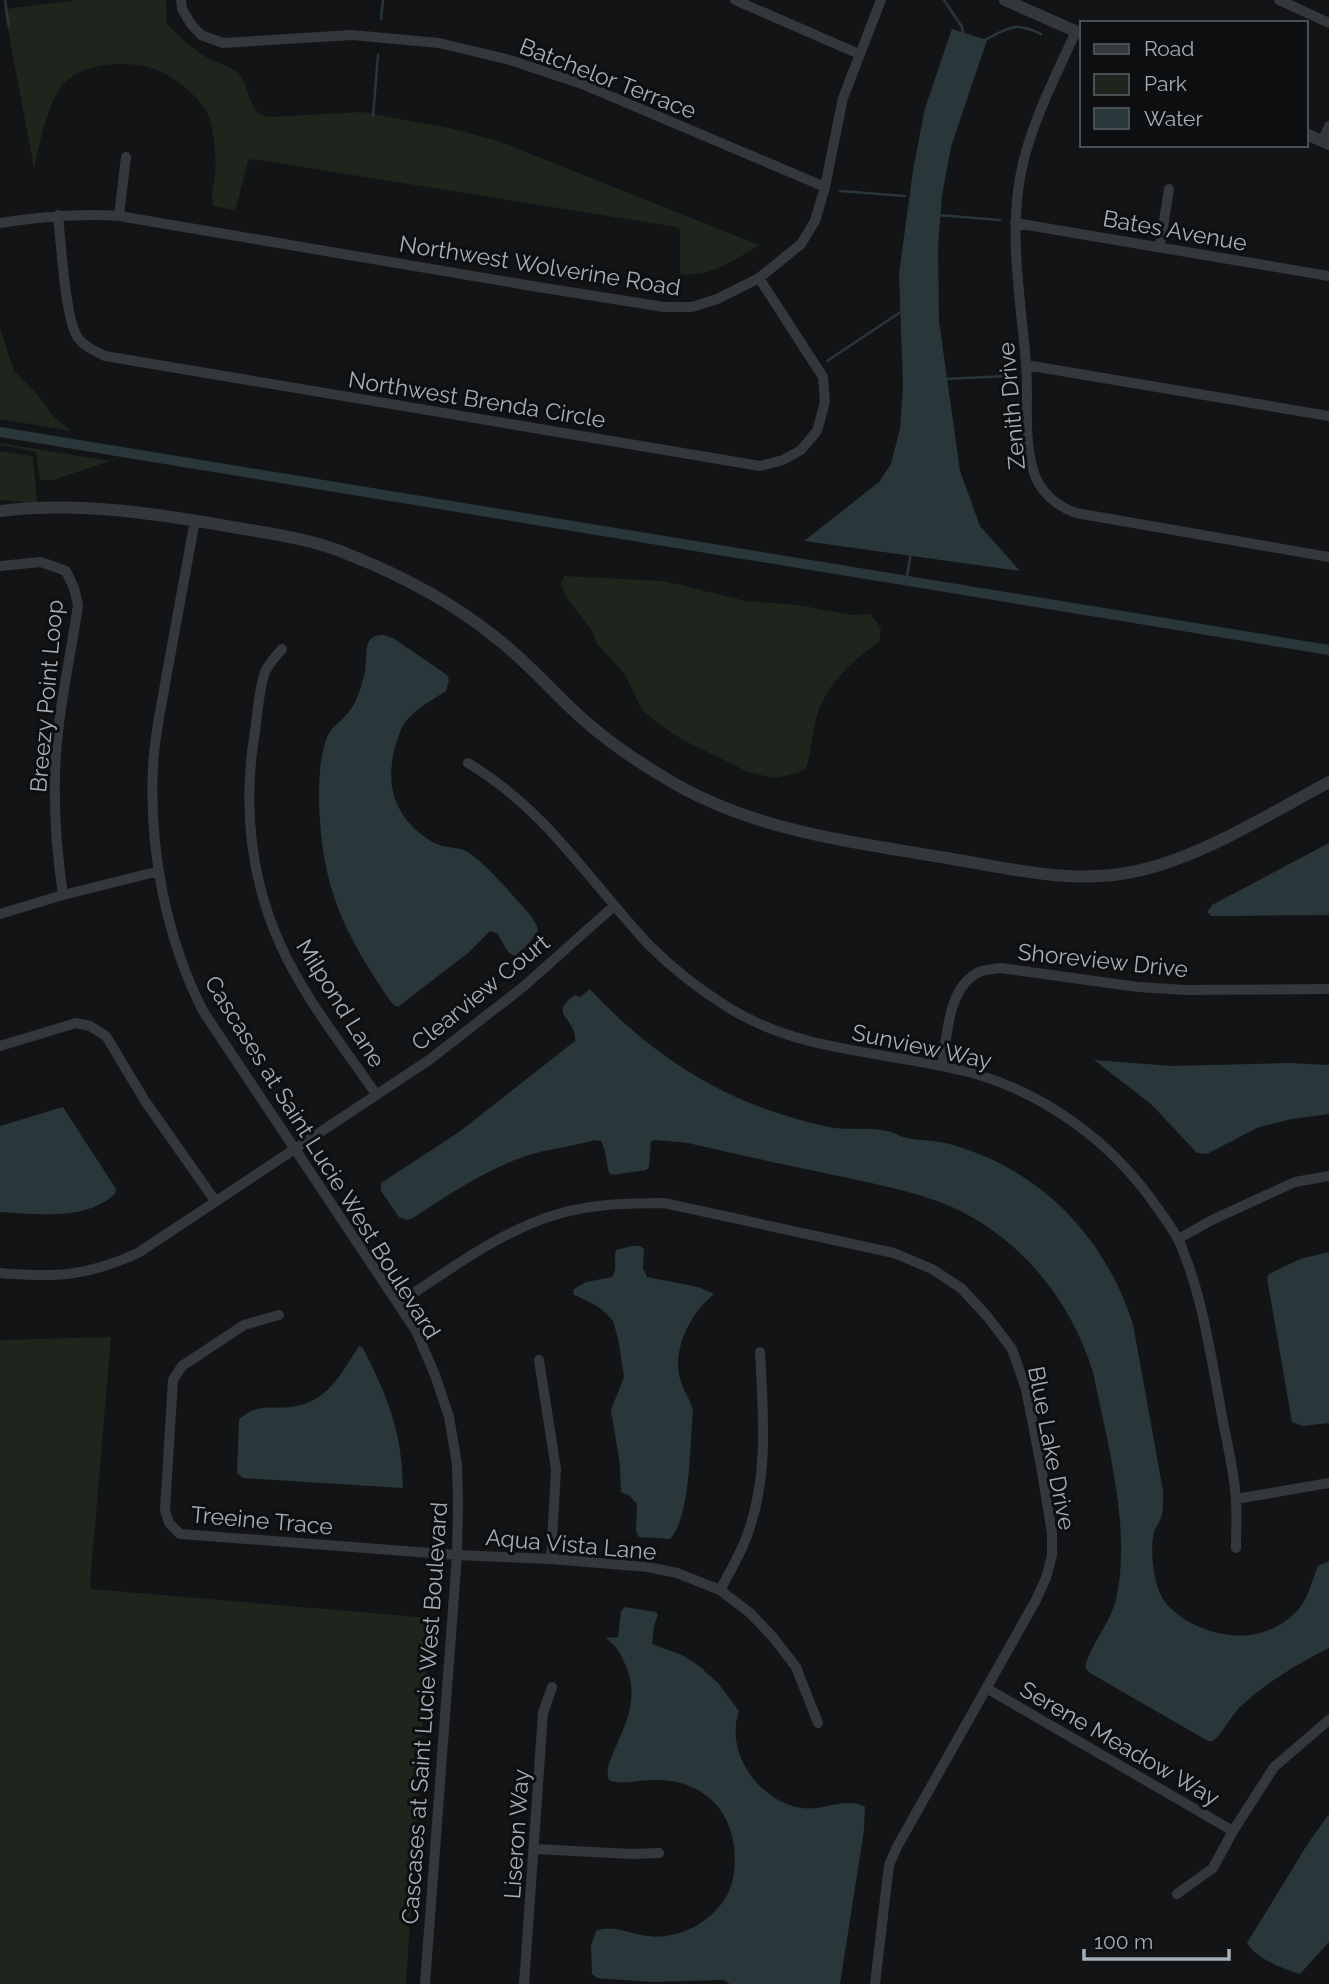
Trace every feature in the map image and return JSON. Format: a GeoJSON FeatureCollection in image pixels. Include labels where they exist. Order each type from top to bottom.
{"type":"FeatureCollection","features":[{"type":"Feature","properties":{"kind":"street","name":"Batchelor Terrace"},"geometry":{"type":"LineString","coordinates":[[181,0],[182,9],[201,35],[223,43],[352,35],[439,43],[510,60],[582,84],[825,187]]}},
{"type":"Feature","properties":{"kind":"street"},"geometry":{"type":"LineString","coordinates":[[735,0],[859,54]]}},
{"type":"Feature","properties":{"kind":"street","name":"Northwest Wolverine Road"},"geometry":{"type":"LineString","coordinates":[[0,223],[58,215],[119,216],[664,307],[692,307],[717,299],[759,278],[801,244],[815,221],[825,187],[843,98],[881,0]]}},
{"type":"Feature","properties":{"kind":"street"},"geometry":{"type":"LineString","coordinates":[[1005,0],[1079,32]]}},
{"type":"Feature","properties":{"kind":"street"},"geometry":{"type":"LineString","coordinates":[[1279,0],[1329,23]]}},
{"type":"Feature","properties":{"kind":"street","name":"Zenith Drive"},"geometry":{"type":"LineString","coordinates":[[1079,32],[1034,125],[1022,166],[1015,223],[1016,270],[1033,471],[1042,489],[1056,504],[1076,513],[1329,557]]}},
{"type":"Feature","properties":{"kind":"street"},"geometry":{"type":"LineString","coordinates":[[1308,135],[1326,142],[1329,126]]}},
{"type":"Feature","properties":{"kind":"street"},"geometry":{"type":"LineString","coordinates":[[119,216],[126,157]]}},
{"type":"Feature","properties":{"kind":"street"},"geometry":{"type":"LineString","coordinates":[[1160,246],[1169,189]]}},
{"type":"Feature","properties":{"kind":"street","name":"Northwest Brenda Circle"},"geometry":{"type":"LineString","coordinates":[[58,215],[71,321],[79,338],[90,349],[105,356],[760,466],[783,460],[801,450],[817,431],[825,402],[823,377],[759,278]]}},
{"type":"Feature","properties":{"kind":"street","name":"Bates Avenue"},"geometry":{"type":"LineString","coordinates":[[1015,223],[1329,276]]}},
{"type":"Feature","properties":{"kind":"street"},"geometry":{"type":"LineString","coordinates":[[1026,365],[1329,416]]}},
{"type":"Feature","properties":{"kind":"street"},"geometry":{"type":"LineString","coordinates":[[0,511],[64,507],[195,520],[274,534],[348,554],[442,601],[494,636],[609,741],[666,779],[721,806],[808,835],[1053,876],[1102,877],[1167,863],[1202,848],[1329,782]]}},
{"type":"Feature","properties":{"kind":"street","name":"Cascases at Saint Lucie West Boulevard"},"geometry":{"type":"LineString","coordinates":[[195,520],[153,766],[153,810],[159,871],[186,978],[203,1011],[416,1331],[449,1417],[457,1464],[457,1555],[425,1984]]}},
{"type":"Feature","properties":{"kind":"street","name":"Breezy Point Loop"},"geometry":{"type":"LineString","coordinates":[[0,566],[41,562],[66,570],[79,605],[55,775],[55,839],[63,895]]}},
{"type":"Feature","properties":{"kind":"street","name":"Milpond Lane"},"geometry":{"type":"LineString","coordinates":[[282,649],[265,671],[251,760],[249,799],[259,884],[281,948],[309,999],[376,1094]]}},
{"type":"Feature","properties":{"kind":"street","name":"Sunview Way"},"geometry":{"type":"LineString","coordinates":[[468,763],[496,779],[539,817],[653,948],[727,1007],[764,1027],[809,1043],[942,1065],[995,1081],[1031,1096],[1068,1118],[1107,1148],[1139,1180],[1178,1239],[1194,1283],[1208,1339],[1236,1499],[1237,1548]]}},
{"type":"Feature","properties":{"kind":"street"},"geometry":{"type":"LineString","coordinates":[[0,914],[159,871]]}},
{"type":"Feature","properties":{"kind":"street","name":"Clearview Court"},"geometry":{"type":"LineString","coordinates":[[0,1273],[72,1275],[110,1266],[138,1253],[429,1060],[523,987],[614,906]]}},
{"type":"Feature","properties":{"kind":"street","name":"Shoreview Drive"},"geometry":{"type":"LineString","coordinates":[[942,1065],[953,1005],[963,983],[981,971],[1001,968],[1138,987],[1185,990],[1329,989]]}},
{"type":"Feature","properties":{"kind":"street"},"geometry":{"type":"LineString","coordinates":[[0,1046],[76,1023],[90,1026],[106,1036],[145,1101],[216,1202]]}},
{"type":"Feature","properties":{"kind":"street"},"geometry":{"type":"LineString","coordinates":[[1178,1239],[1212,1220],[1295,1182],[1329,1176]]}},
{"type":"Feature","properties":{"kind":"street","name":"Blue Lake Drive"},"geometry":{"type":"LineString","coordinates":[[399,1303],[472,1255],[529,1224],[559,1213],[628,1203],[664,1203],[894,1253],[932,1269],[961,1288],[1012,1349],[1026,1389],[1052,1533],[1052,1555],[1046,1578],[988,1689],[929,1788],[889,1865],[875,1984]]}},
{"type":"Feature","properties":{"kind":"street","name":"Treeine Trace"},"geometry":{"type":"LineString","coordinates":[[279,1315],[244,1325],[182,1366],[173,1380],[165,1510],[169,1523],[180,1534],[457,1555]]}},
{"type":"Feature","properties":{"kind":"street"},"geometry":{"type":"LineString","coordinates":[[720,1590],[748,1533],[758,1499],[764,1418],[760,1352]]}},
{"type":"Feature","properties":{"kind":"street"},"geometry":{"type":"LineString","coordinates":[[539,1360],[556,1469],[551,1559]]}},
{"type":"Feature","properties":{"kind":"street"},"geometry":{"type":"LineString","coordinates":[[1236,1499],[1329,1483]]}},
{"type":"Feature","properties":{"kind":"street","name":"Aqua Vista Lane"},"geometry":{"type":"LineString","coordinates":[[457,1555],[551,1559],[657,1569],[677,1573],[720,1590],[750,1613],[796,1667],[818,1723]]}},
{"type":"Feature","properties":{"kind":"street","name":"Liseron Way"},"geometry":{"type":"LineString","coordinates":[[524,1984],[543,1713],[552,1688]]}},
{"type":"Feature","properties":{"kind":"street","name":"Serene Meadow Way"},"geometry":{"type":"LineString","coordinates":[[988,1689],[1233,1830]]}},
{"type":"Feature","properties":{"kind":"street"},"geometry":{"type":"LineString","coordinates":[[1177,1894],[1213,1868],[1233,1830],[1275,1767],[1329,1720]]}},
{"type":"Feature","properties":{"kind":"street"},"geometry":{"type":"LineString","coordinates":[[535,1849],[659,1853]]}},
{"type":"Feature","properties":{"kind":"green space"},"geometry":{"type":"Polygon","coordinates":[[[78,0],[166,0],[167,24],[201,53],[236,71],[260,115],[271,117],[362,112],[450,128],[498,141],[759,245],[711,271],[680,274],[680,230],[677,227],[253,159],[248,161],[236,208],[233,210],[213,206],[215,151],[211,125],[202,104],[171,77],[157,70],[132,65],[117,64],[89,69],[66,81],[50,109],[34,168],[4,9],[78,0]]]}},
{"type":"Feature","properties":{"kind":"green space"},"geometry":{"type":"Polygon","coordinates":[[[0,328],[14,371],[37,394],[53,416],[71,431],[0,419],[0,328]]]}},
{"type":"Feature","properties":{"kind":"green space"},"geometry":{"type":"Polygon","coordinates":[[[0,443],[110,461],[53,480],[40,480],[36,452],[0,443]]]}},
{"type":"Feature","properties":{"kind":"green space"},"geometry":{"type":"Polygon","coordinates":[[[0,451],[33,456],[37,503],[0,500],[0,451]]]}},
{"type":"Feature","properties":{"kind":"green space"},"geometry":{"type":"Polygon","coordinates":[[[564,576],[664,581],[746,601],[798,605],[852,615],[870,614],[881,628],[879,642],[848,667],[824,698],[815,724],[806,768],[798,773],[774,778],[748,772],[683,740],[642,710],[624,673],[596,643],[594,634],[565,595],[561,584],[564,576]]]}},
{"type":"Feature","properties":{"kind":"green space"},"geometry":{"type":"Polygon","coordinates":[[[111,1337],[91,1589],[430,1618],[406,1984],[0,1984],[0,1340],[111,1337]]]}},
{"type":"Feature","properties":{"kind":"water"},"geometry":{"type":"Polygon","coordinates":[[[952,29],[987,40],[951,147],[942,195],[938,247],[939,321],[960,471],[980,526],[1020,571],[804,541],[879,482],[891,464],[900,429],[903,386],[899,274],[913,170],[925,108],[952,29]]]}},
{"type":"Feature","properties":{"kind":"water"},"geometry":{"type":"Polygon","coordinates":[[[383,635],[393,638],[447,675],[449,680],[446,691],[416,711],[400,731],[391,773],[395,799],[401,811],[418,832],[431,841],[466,851],[479,861],[531,916],[538,932],[515,956],[508,952],[497,933],[490,931],[468,953],[399,1006],[391,1002],[360,954],[338,909],[325,861],[319,804],[320,769],[325,743],[330,732],[357,699],[365,672],[368,642],[383,635]]]}},
{"type":"Feature","properties":{"kind":"water"},"geometry":{"type":"Polygon","coordinates":[[[1329,843],[1329,915],[1211,916],[1207,912],[1212,905],[1329,843]]]}},
{"type":"Feature","properties":{"kind":"water"},"geometry":{"type":"Polygon","coordinates":[[[590,989],[656,1049],[680,1066],[732,1095],[759,1107],[822,1126],[885,1130],[907,1138],[953,1145],[1015,1172],[1042,1190],[1066,1212],[1106,1263],[1133,1324],[1163,1491],[1163,1512],[1154,1532],[1152,1554],[1155,1578],[1163,1599],[1176,1613],[1197,1626],[1226,1635],[1254,1634],[1282,1624],[1294,1614],[1306,1598],[1318,1566],[1329,1561],[1329,1648],[1305,1660],[1251,1697],[1213,1741],[1208,1741],[1090,1673],[1085,1667],[1088,1658],[1116,1599],[1121,1545],[1116,1486],[1093,1372],[1071,1321],[1040,1274],[1000,1236],[952,1207],[891,1188],[688,1143],[651,1141],[649,1167],[646,1170],[612,1175],[609,1173],[601,1141],[594,1140],[520,1158],[472,1181],[413,1218],[407,1220],[399,1217],[381,1191],[381,1183],[459,1132],[575,1041],[572,1026],[563,1012],[563,1007],[575,995],[580,997],[590,989]]]}},
{"type":"Feature","properties":{"kind":"water"},"geometry":{"type":"Polygon","coordinates":[[[1094,1060],[1172,1066],[1290,1063],[1329,1065],[1329,1114],[1259,1127],[1207,1154],[1197,1153],[1151,1104],[1094,1060]]]}},
{"type":"Feature","properties":{"kind":"water"},"geometry":{"type":"Polygon","coordinates":[[[63,1107],[116,1189],[115,1194],[103,1203],[76,1212],[0,1212],[0,1126],[63,1107]]]}},
{"type":"Feature","properties":{"kind":"water"},"geometry":{"type":"Polygon","coordinates":[[[632,1246],[644,1249],[643,1268],[647,1277],[698,1287],[714,1294],[691,1321],[681,1343],[678,1367],[680,1379],[693,1410],[686,1497],[677,1529],[670,1539],[639,1537],[636,1531],[637,1504],[630,1496],[621,1492],[620,1465],[611,1410],[624,1377],[618,1338],[613,1321],[606,1313],[573,1294],[574,1289],[586,1282],[612,1277],[616,1250],[632,1246]]]}},
{"type":"Feature","properties":{"kind":"water"},"geometry":{"type":"Polygon","coordinates":[[[1329,1252],[1329,1423],[1302,1426],[1292,1422],[1267,1278],[1269,1274],[1300,1259],[1329,1252]]]}},
{"type":"Feature","properties":{"kind":"water"},"geometry":{"type":"Polygon","coordinates":[[[359,1346],[363,1348],[372,1366],[392,1415],[400,1449],[403,1488],[243,1478],[237,1473],[239,1419],[258,1409],[291,1407],[315,1399],[340,1376],[359,1346]]]}},
{"type":"Feature","properties":{"kind":"water"},"geometry":{"type":"Polygon","coordinates":[[[625,1607],[656,1612],[658,1615],[652,1644],[682,1655],[718,1683],[739,1711],[736,1727],[741,1759],[749,1773],[772,1796],[802,1808],[843,1803],[865,1807],[864,1830],[840,1984],[730,1984],[723,1980],[650,1982],[597,1978],[592,1974],[591,1946],[596,1931],[615,1929],[658,1937],[676,1934],[701,1923],[716,1910],[727,1895],[733,1878],[735,1859],[729,1825],[711,1799],[697,1790],[681,1783],[662,1780],[609,1780],[610,1760],[631,1703],[631,1686],[621,1656],[606,1638],[618,1637],[621,1611],[625,1607]]]}},
{"type":"Feature","properties":{"kind":"water"},"geometry":{"type":"Polygon","coordinates":[[[1329,1814],[1329,1942],[1300,1974],[1264,1959],[1247,1943],[1329,1814]]]}},
{"type":"Feature","properties":{"kind":"waterway"},"geometry":{"type":"LineString","coordinates":[[5,0],[9,26]]}},
{"type":"Feature","properties":{"kind":"waterway"},"geometry":{"type":"LineString","coordinates":[[381,19],[383,0]]}},
{"type":"Feature","properties":{"kind":"waterway"},"geometry":{"type":"LineString","coordinates":[[944,0],[962,27],[963,33]]}},
{"type":"Feature","properties":{"kind":"waterway"},"geometry":{"type":"LineString","coordinates":[[983,41],[1017,27],[1041,34]]}},
{"type":"Feature","properties":{"kind":"waterway"},"geometry":{"type":"LineString","coordinates":[[373,116],[378,55]]}},
{"type":"Feature","properties":{"kind":"waterway"},"geometry":{"type":"LineString","coordinates":[[840,191],[905,196]]}},
{"type":"Feature","properties":{"kind":"waterway"},"geometry":{"type":"LineString","coordinates":[[937,215],[1000,220]]}},
{"type":"Feature","properties":{"kind":"waterway"},"geometry":{"type":"LineString","coordinates":[[827,361],[902,311]]}},
{"type":"Feature","properties":{"kind":"waterway"},"geometry":{"type":"LineString","coordinates":[[945,379],[1008,376]]}},
{"type":"Feature","properties":{"kind":"waterway"},"geometry":{"type":"LineString","coordinates":[[0,432],[1329,650]]}},
{"type":"Feature","properties":{"kind":"waterway"},"geometry":{"type":"LineString","coordinates":[[906,582],[911,553]]}}]}
